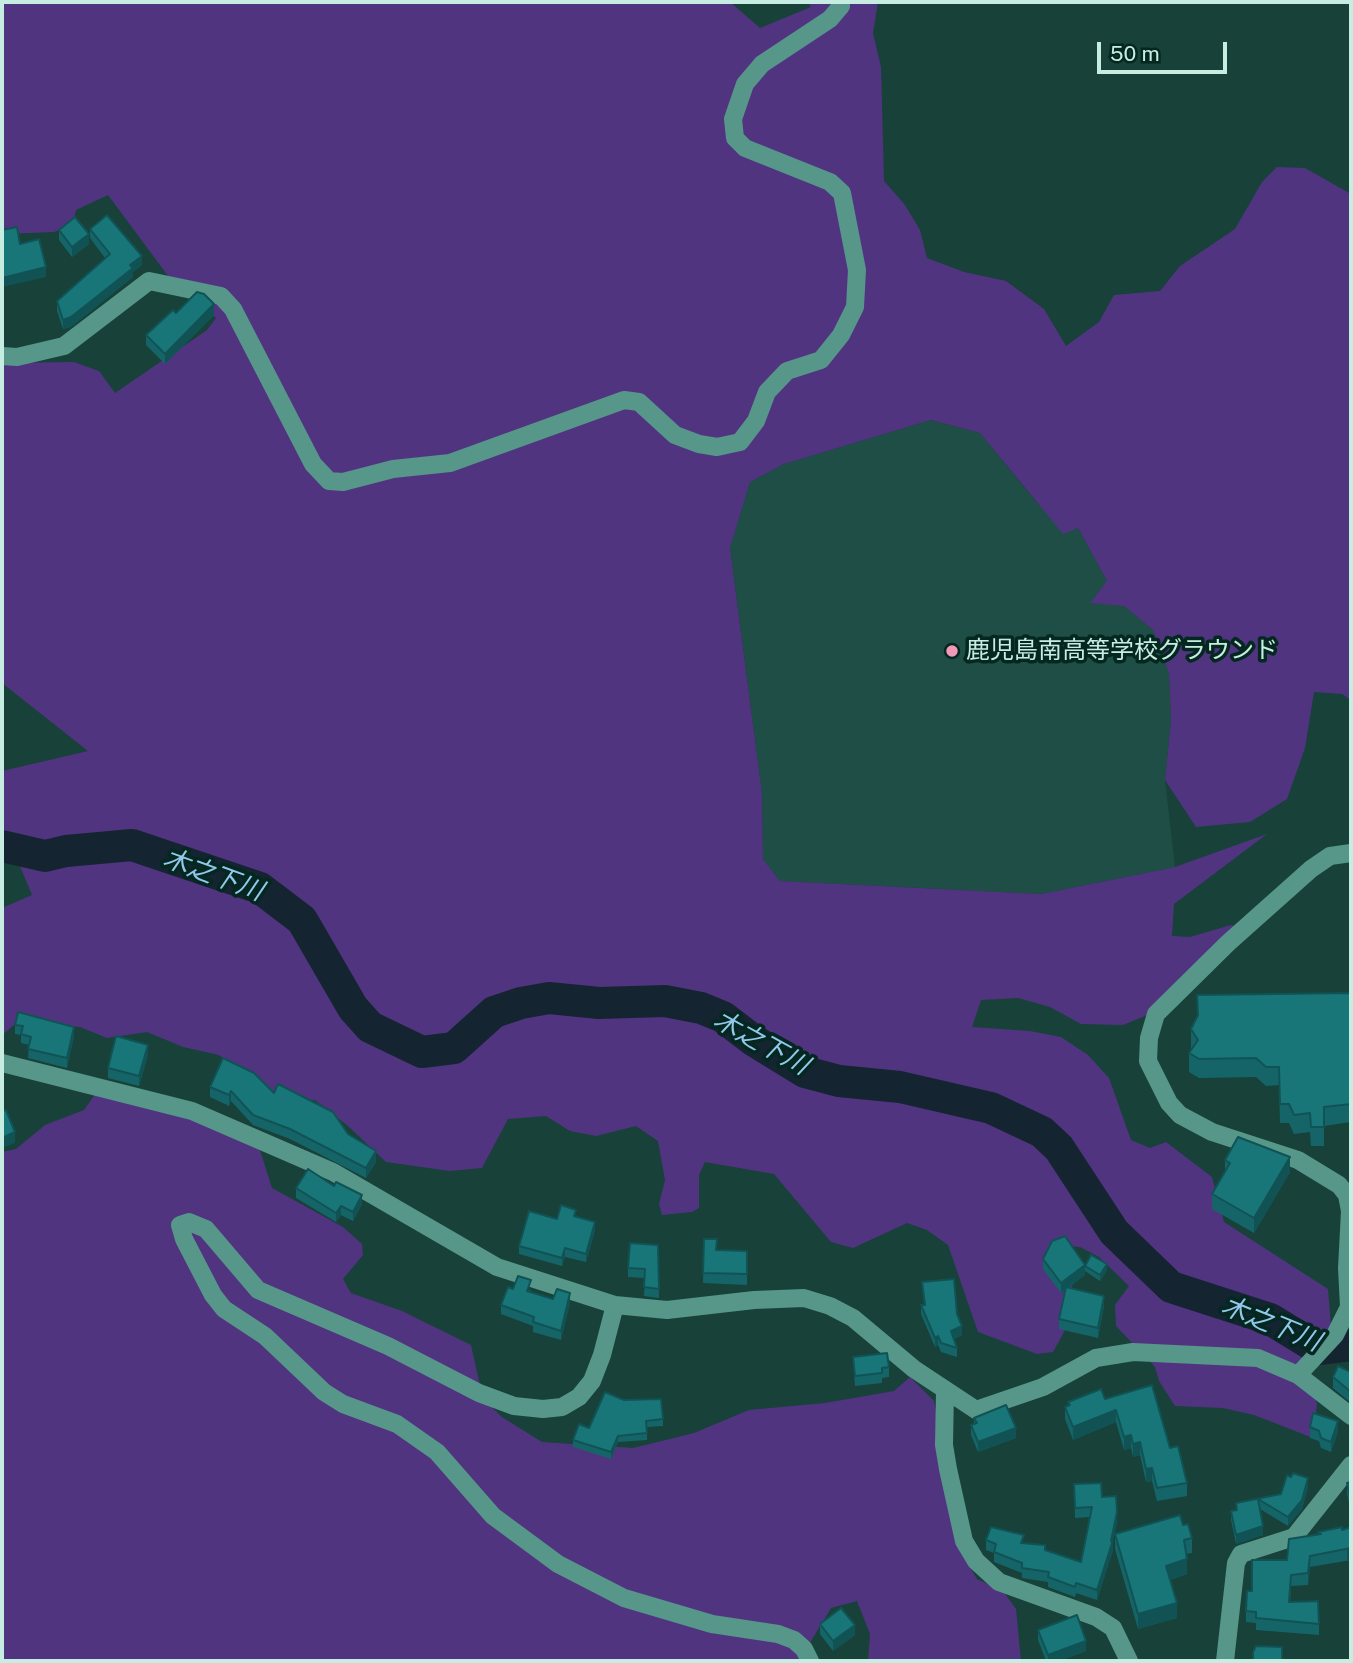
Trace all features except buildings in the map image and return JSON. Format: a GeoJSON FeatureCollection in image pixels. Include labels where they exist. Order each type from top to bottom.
{"type":"FeatureCollection","features":[{"type":"Feature","properties":{"kind":"street"},"geometry":{"type":"LineString","coordinates":[[2,356],[17,357],[64,346],[149,281],[221,296],[233,310],[313,464],[329,481],[343,482],[393,469],[450,463],[624,400],[639,402],[675,435],[699,444],[717,447],[740,442],[756,421],[767,392],[787,370],[821,360],[841,335],[855,307],[858,270],[842,193],[830,182],[745,148],[735,138],[733,119],[746,84],[762,64],[830,19],[841,6],[840,2]]}},
{"type":"Feature","properties":{"kind":"street"},"geometry":{"type":"LineString","coordinates":[[1301,1372],[1335,1335],[1349,1307],[1347,1268],[1350,1211],[1347,1195],[1339,1185],[1298,1160],[1212,1132],[1180,1115],[1169,1102],[1148,1061],[1149,1038],[1156,1014],[1227,943],[1311,869],[1330,856],[1351,853]]}},
{"type":"Feature","properties":{"kind":"street"},"geometry":{"type":"LineString","coordinates":[[2,1063],[192,1111],[333,1172],[497,1267],[615,1305],[667,1310],[754,1300],[804,1298],[830,1306],[853,1318],[945,1391],[976,1409],[989,1407],[1043,1387],[1096,1358],[1133,1352],[1258,1358],[1301,1372],[1351,1416]]}},
{"type":"Feature","properties":{"kind":"street"},"geometry":{"type":"LineString","coordinates":[[615,1305],[592,1381],[579,1397],[562,1407],[543,1409],[514,1406],[479,1393],[388,1346],[258,1290],[236,1267],[219,1241],[206,1230],[188,1222],[180,1226],[213,1295],[224,1309],[265,1336],[324,1392],[343,1404],[397,1424],[436,1452],[493,1516],[558,1564],[624,1598],[712,1624],[778,1634],[794,1640],[804,1649],[810,1661]]}},
{"type":"Feature","properties":{"kind":"street"},"geometry":{"type":"LineString","coordinates":[[945,1391],[944,1445],[948,1469],[964,1541],[976,1561],[999,1582],[1096,1618],[1113,1628],[1129,1661]]}},
{"type":"Feature","properties":{"kind":"street"},"geometry":{"type":"LineString","coordinates":[[1225,1661],[1236,1563],[1241,1554],[1294,1537],[1351,1465]]}},
{"type":"Feature","properties":{"kind":"shaded area"},"geometry":{"type":"Polygon","coordinates":[[[2,2],[730,2],[760,28],[811,7],[808,2],[878,2],[873,33],[881,67],[884,181],[905,205],[920,230],[927,258],[964,272],[1006,281],[1044,309],[1066,346],[1099,322],[1114,295],[1160,291],[1180,266],[1235,229],[1262,182],[1277,167],[1305,168],[1351,194],[1351,700],[1342,694],[1314,692],[1305,748],[1287,799],[1250,822],[1196,827],[1165,780],[1171,720],[1169,673],[1153,630],[1124,606],[1090,603],[1107,581],[1078,528],[1063,534],[980,433],[931,420],[784,464],[750,482],[730,548],[762,794],[763,859],[780,881],[1041,894],[1175,867],[1267,834],[1174,904],[1172,936],[1190,937],[1231,925],[1239,927],[1150,1014],[1123,1025],[1081,1024],[1050,1007],[1018,998],[981,1000],[972,1027],[1030,1031],[1061,1037],[1088,1055],[1109,1078],[1131,1140],[1150,1148],[1166,1142],[1212,1177],[1224,1222],[1328,1289],[1332,1338],[1301,1371],[1317,1404],[1313,1438],[1254,1415],[1223,1408],[1175,1406],[1159,1381],[1155,1367],[1116,1326],[1115,1305],[1129,1286],[1099,1257],[1080,1247],[1067,1246],[1072,1285],[1069,1323],[1053,1352],[1037,1354],[978,1332],[948,1245],[927,1230],[907,1223],[853,1248],[831,1242],[774,1174],[705,1162],[699,1175],[699,1208],[692,1212],[662,1215],[659,1204],[665,1180],[658,1141],[636,1126],[596,1136],[570,1131],[546,1116],[508,1119],[482,1168],[450,1171],[386,1162],[348,1126],[315,1100],[276,1101],[219,1055],[183,1047],[147,1032],[107,1038],[80,1027],[19,1021],[2,1035],[2,908],[32,895],[12,847],[2,846],[2,771],[88,751],[2,683],[2,363],[74,362],[99,371],[115,393],[207,330],[216,318],[171,280],[108,195],[76,210],[73,225],[54,232],[2,234],[2,2]]]}},
{"type":"Feature","properties":{"kind":"shaded area","name":"鹿児島南高等学校グラウンド"},"geometry":{"type":"Polygon","coordinates":[[[931,420],[980,433],[1037,503],[1078,528],[1107,581],[1091,602],[1124,606],[1153,630],[1169,672],[1171,720],[1165,780],[1175,867],[1041,894],[780,881],[763,859],[762,794],[730,547],[750,482],[784,464],[931,420]]]}},
{"type":"Feature","properties":{"kind":"shaded area"},"geometry":{"type":"Polygon","coordinates":[[[96,1093],[187,1116],[259,1147],[272,1188],[343,1227],[362,1244],[363,1255],[343,1279],[351,1293],[402,1311],[471,1345],[483,1399],[502,1417],[542,1442],[633,1448],[694,1433],[749,1410],[825,1403],[894,1391],[910,1377],[934,1401],[960,1550],[977,1579],[1003,1591],[1016,1609],[1021,1661],[868,1661],[870,1634],[857,1601],[831,1608],[799,1661],[2,1661],[2,1152],[16,1149],[45,1125],[84,1110],[96,1093]]]}},
{"type":"Feature","properties":{"kind":"waterway","name":"木之下川"},"geometry":{"type":"LineString","coordinates":[[2,846],[45,856],[66,851],[132,845],[260,888],[302,920],[353,1008],[370,1027],[422,1052],[454,1048],[494,1012],[521,1003],[549,998],[599,1003],[665,1001],[701,1008],[723,1017],[753,1040],[805,1072],[839,1081],[900,1087],[991,1108],[1042,1132],[1059,1148],[1114,1232],[1171,1287],[1270,1319],[1319,1349],[1351,1345]]}},
{"type":"Feature","properties":{"kind":"place","name":"鹿児島南高等学校グラウンド"},"geometry":{"type":"Point","coordinates":[952,651]}}]}
